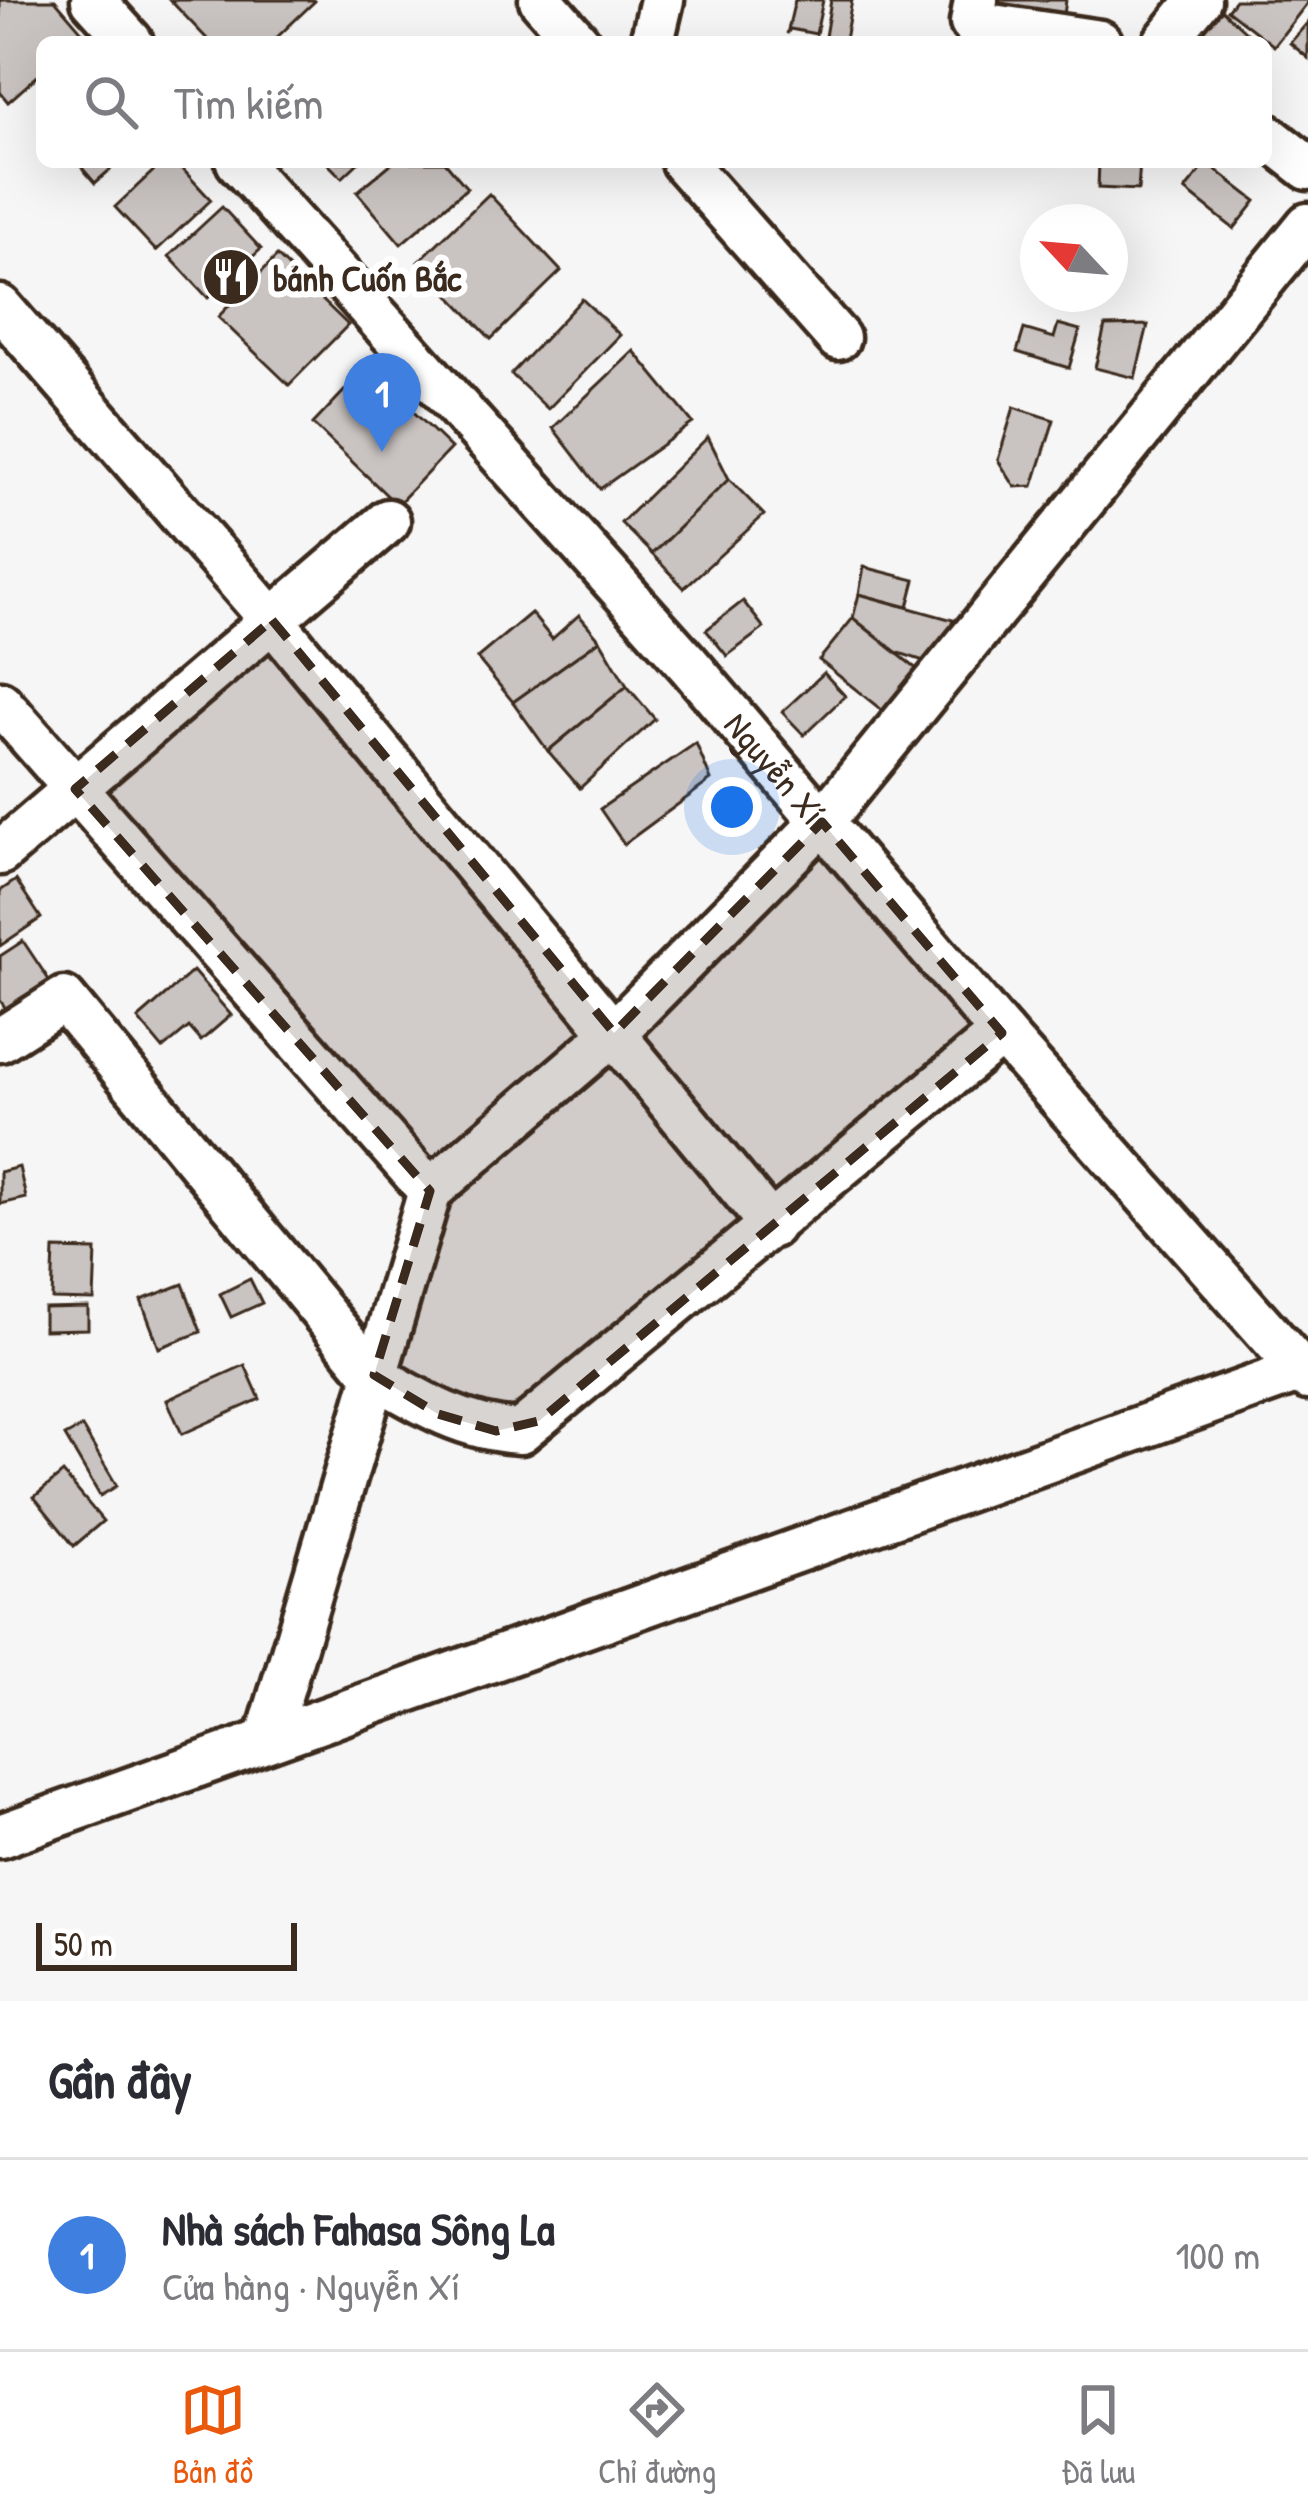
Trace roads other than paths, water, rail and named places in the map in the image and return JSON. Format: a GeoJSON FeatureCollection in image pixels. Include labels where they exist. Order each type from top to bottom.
{"type":"FeatureCollection","features":[{"type":"Feature","properties":{"kind":"street"},"geometry":{"type":"LineString","coordinates":[[93,0],[126,36]]}},
{"type":"Feature","properties":{"kind":"street"},"geometry":{"type":"LineString","coordinates":[[541,0],[573,36]]}},
{"type":"Feature","properties":{"kind":"street"},"geometry":{"type":"LineString","coordinates":[[653,36],[662,0]]}},
{"type":"Feature","properties":{"kind":"street"},"geometry":{"type":"LineString","coordinates":[[1170,36],[1199,0]]}},
{"type":"Feature","properties":{"kind":"street"},"geometry":{"type":"LineString","coordinates":[[971,22],[1061,36]]}},
{"type":"Feature","properties":{"kind":"street"},"geometry":{"type":"LineString","coordinates":[[1272,140],[1308,168]]}},
{"type":"Feature","properties":{"kind":"street","name":"Nguyễn Xí"},"geometry":{"type":"LineString","coordinates":[[243,168],[689,665],[1002,1034],[1305,1374]]}},
{"type":"Feature","properties":{"kind":"street"},"geometry":{"type":"LineString","coordinates":[[688,168],[838,338]]}},
{"type":"Feature","properties":{"kind":"street"},"geometry":{"type":"LineString","coordinates":[[267,1740],[430,1190],[614,1033],[822,822],[1308,225]]}},
{"type":"Feature","properties":{"kind":"street"},"geometry":{"type":"LineString","coordinates":[[0,308],[272,620],[772,1226]]}},
{"type":"Feature","properties":{"kind":"street"},"geometry":{"type":"LineString","coordinates":[[0,854],[388,520]]}},
{"type":"Feature","properties":{"kind":"street"},"geometry":{"type":"LineString","coordinates":[[0,703],[430,1190]]}},
{"type":"Feature","properties":{"kind":"street"},"geometry":{"type":"LineString","coordinates":[[0,1040],[64,999],[374,1375],[438,1414],[496,1431],[520,1432],[1002,1034]]}},
{"type":"Feature","properties":{"kind":"street"},"geometry":{"type":"LineString","coordinates":[[0,1836],[1305,1374]]}},
{"type":"Feature","properties":{"kind":"place","name":"bánh Cuốn Bắc"},"geometry":{"type":"Point","coordinates":[231,277]}},
{"type":"Feature","properties":{"kind":"place","name":"Nhà sách Fahasa Sông La"},"geometry":{"type":"Point","coordinates":[382,452]}}]}
